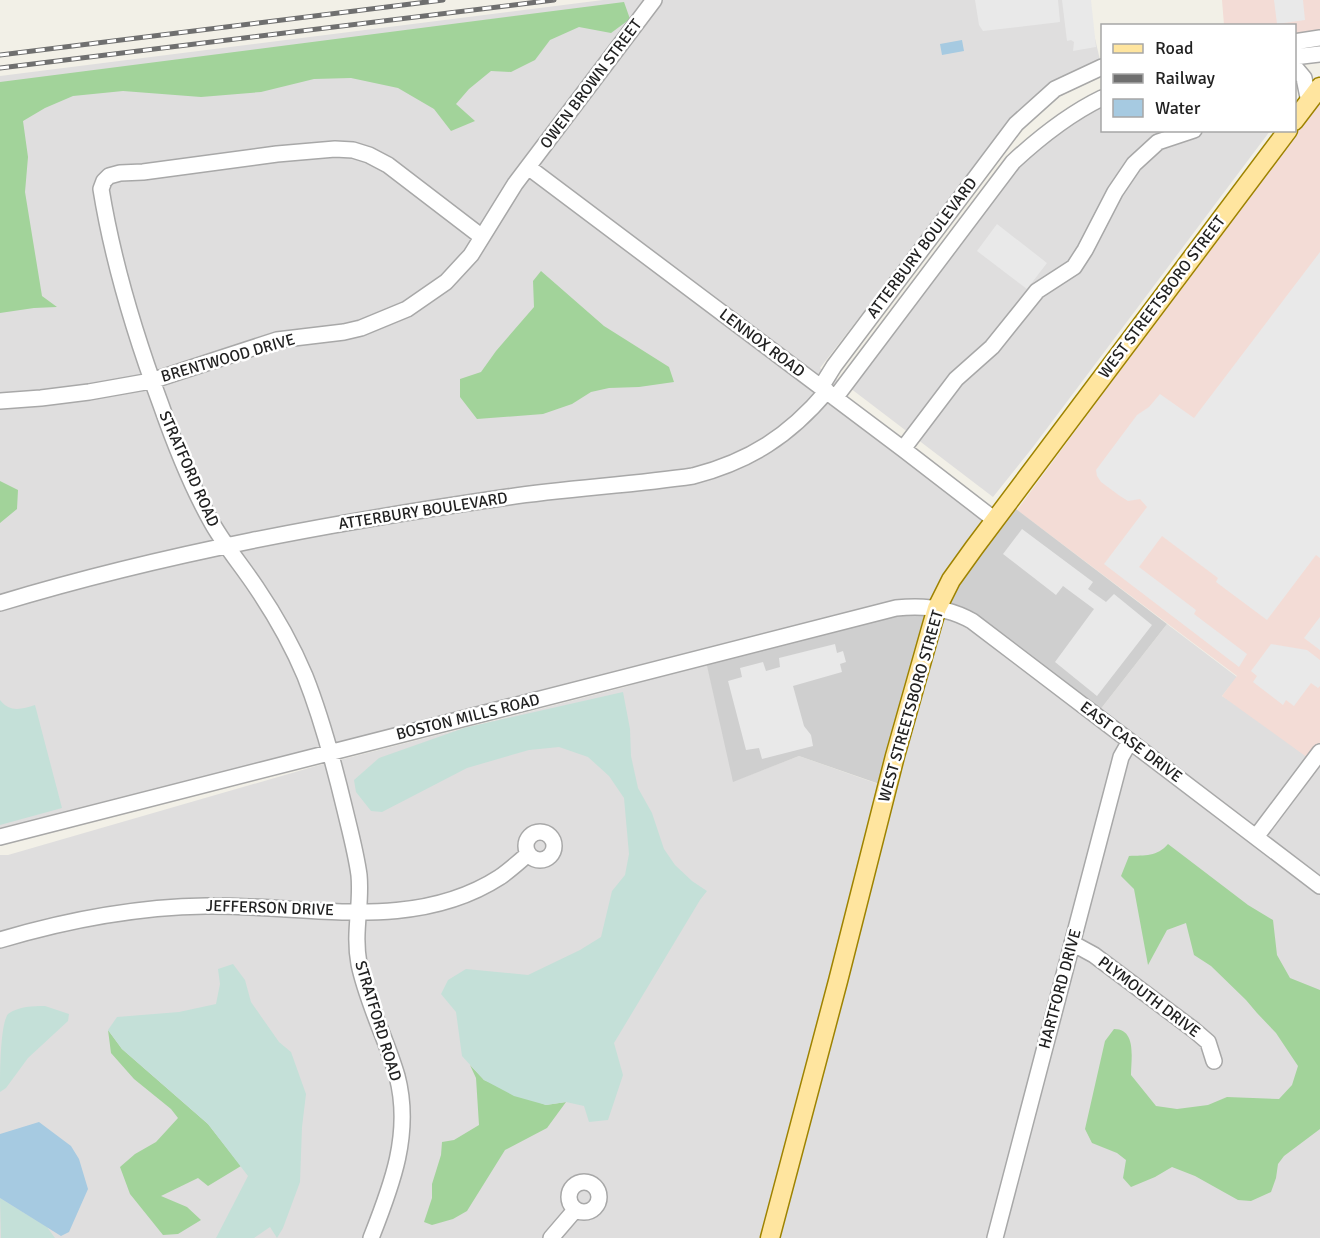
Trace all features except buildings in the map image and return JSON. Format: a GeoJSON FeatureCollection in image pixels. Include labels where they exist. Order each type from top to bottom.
{"type":"FeatureCollection","features":[{"type":"Feature","properties":{"kind":"main road"},"geometry":{"type":"LineString","coordinates":[[1296,118],[1320,87]]}},
{"type":"Feature","properties":{"kind":"main road","name":"WEST STREETSBORO STREET"},"geometry":{"type":"LineString","coordinates":[[770,1238],[895,756],[937,608],[951,580],[994,520],[1286,132]]}},
{"type":"Feature","properties":{"kind":"street","name":"OWEN BROWN STREET"},"geometry":{"type":"LineString","coordinates":[[528,167],[654,0]]}},
{"type":"Feature","properties":{"kind":"street"},"geometry":{"type":"LineString","coordinates":[[1296,42],[1320,38]]}},
{"type":"Feature","properties":{"kind":"street"},"geometry":{"type":"LineString","coordinates":[[1296,57],[1320,54]]}},
{"type":"Feature","properties":{"kind":"street","name":"ATTERBURY BOULEVARD"},"geometry":{"type":"LineString","coordinates":[[827,392],[830,371],[995,151],[1028,112],[1055,89],[1101,68]]}},
{"type":"Feature","properties":{"kind":"street"},"geometry":{"type":"LineString","coordinates":[[1296,68],[1304,78],[1309,102]]}},
{"type":"Feature","properties":{"kind":"street","name":"ATTERBURY BOULEVARD"},"geometry":{"type":"LineString","coordinates":[[0,603],[148,564],[374,518],[509,497],[693,476],[722,468],[767,446],[801,419],[827,392],[1021,155],[1046,133],[1085,106],[1101,98]]}},
{"type":"Feature","properties":{"kind":"street"},"geometry":{"type":"LineString","coordinates":[[1028,112],[1046,133]]}},
{"type":"Feature","properties":{"kind":"street"},"geometry":{"type":"LineString","coordinates":[[903,449],[956,379],[992,347],[1037,291],[1077,263],[1115,192],[1134,164],[1158,142],[1188,132]]}},
{"type":"Feature","properties":{"kind":"street","name":"STRATFORD ROAD"},"geometry":{"type":"LineString","coordinates":[[371,1238],[394,1179],[399,1155],[401,1097],[397,1076],[363,979],[355,935],[359,879],[357,861],[332,753],[307,682],[288,641],[277,620],[212,522],[186,468],[134,328],[101,189],[109,176],[120,173],[277,154],[334,149],[353,150],[388,165],[482,237]]}},
{"type":"Feature","properties":{"kind":"street","name":"BRENTWOOD DRIVE"},"geometry":{"type":"LineString","coordinates":[[0,400],[89,392],[152,381],[277,340],[344,332],[385,320],[407,309],[446,282],[471,255],[505,198],[528,167]]}},
{"type":"Feature","properties":{"kind":"street","name":"LENNOX ROAD"},"geometry":{"type":"LineString","coordinates":[[528,167],[994,520]]}},
{"type":"Feature","properties":{"kind":"street","name":"BOSTON MILLS ROAD"},"geometry":{"type":"LineString","coordinates":[[0,837],[896,608],[926,606],[937,608]]}},
{"type":"Feature","properties":{"kind":"street","name":"EAST CASE DRIVE"},"geometry":{"type":"LineString","coordinates":[[937,608],[955,612],[972,621],[1320,886]]}},
{"type":"Feature","properties":{"kind":"street","name":"HARTFORD DRIVE"},"geometry":{"type":"LineString","coordinates":[[995,1238],[1121,757],[1130,741]]}},
{"type":"Feature","properties":{"kind":"street"},"geometry":{"type":"LineString","coordinates":[[1256,837],[1320,752]]}},
{"type":"Feature","properties":{"kind":"street","name":"JEFFERSON DRIVE"},"geometry":{"type":"LineString","coordinates":[[0,940],[75,920],[170,907],[237,905],[357,912],[416,909],[450,900],[500,877],[528,854]]}},
{"type":"Feature","properties":{"kind":"street","name":"PLYMOUTH DRIVE"},"geometry":{"type":"LineString","coordinates":[[1072,944],[1094,955],[1194,1030],[1208,1042],[1214,1061]]}},
{"type":"Feature","properties":{"kind":"street"},"geometry":{"type":"LineString","coordinates":[[551,1238],[575,1209]]}},
{"type":"Feature","properties":{"kind":"shaded area"},"geometry":{"type":"Polygon","coordinates":[[[603,0],[1086,0],[1100,60],[1054,83],[1013,116],[820,368],[850,388],[841,403],[995,520],[955,612],[1096,715],[1167,624],[1237,677],[1222,696],[1320,752],[1320,1238],[770,1238],[926,606],[0,837],[0,76],[603,0]]]}},
{"type":"Feature","properties":{"kind":"shaded area"},"geometry":{"type":"Polygon","coordinates":[[[975,0],[1058,0],[1060,22],[983,31],[979,25],[975,0]]]}},
{"type":"Feature","properties":{"kind":"shaded area"},"geometry":{"type":"Polygon","coordinates":[[[1062,0],[1091,0],[1096,47],[1073,51],[1074,42],[1067,41],[1062,0]]]}},
{"type":"Feature","properties":{"kind":"shaded area"},"geometry":{"type":"Polygon","coordinates":[[[1222,0],[1320,0],[1320,39],[1296,42],[1296,24],[1224,24],[1222,0]]]}},
{"type":"Feature","properties":{"kind":"shaded area"},"geometry":{"type":"Polygon","coordinates":[[[1274,0],[1303,0],[1305,20],[1277,24],[1274,0]]]}},
{"type":"Feature","properties":{"kind":"shaded area"},"geometry":{"type":"Polygon","coordinates":[[[1320,100],[1320,743],[1308,758],[1222,696],[1237,676],[1017,510],[1320,100]]]}},
{"type":"Feature","properties":{"kind":"shaded area"},"geometry":{"type":"Polygon","coordinates":[[[1101,105],[1101,132],[1269,132],[1033,447],[993,497],[850,388],[1022,162],[1047,140],[1101,105]]]}},
{"type":"Feature","properties":{"kind":"shaded area"},"geometry":{"type":"Polygon","coordinates":[[[997,224],[1047,263],[1027,289],[977,251],[997,224]]]}},
{"type":"Feature","properties":{"kind":"shaded area"},"geometry":{"type":"Polygon","coordinates":[[[1320,252],[1320,558],[1316,555],[1267,620],[1216,582],[1218,578],[1162,536],[1139,567],[1196,610],[1194,614],[1247,654],[1239,667],[1104,564],[1147,507],[1140,499],[1128,501],[1120,496],[1101,482],[1096,470],[1137,415],[1149,407],[1160,394],[1194,418],[1320,252]]]}},
{"type":"Feature","properties":{"kind":"shaded area"},"geometry":{"type":"Polygon","coordinates":[[[1008,503],[1167,624],[1096,715],[972,621],[937,609],[888,787],[799,756],[733,782],[705,657],[896,608],[937,608],[1008,503]]]}},
{"type":"Feature","properties":{"kind":"shaded area"},"geometry":{"type":"Polygon","coordinates":[[[1022,529],[1093,582],[1088,589],[1106,602],[1114,594],[1152,625],[1097,696],[1055,662],[1094,609],[1063,586],[1056,595],[1003,554],[1022,529]]]}},
{"type":"Feature","properties":{"kind":"shaded area"},"geometry":{"type":"Polygon","coordinates":[[[1320,617],[1320,650],[1304,638],[1320,617]]]}},
{"type":"Feature","properties":{"kind":"shaded area"},"geometry":{"type":"Polygon","coordinates":[[[835,644],[837,653],[843,651],[846,662],[840,664],[842,672],[793,686],[804,726],[811,735],[813,746],[762,759],[759,748],[746,750],[728,681],[742,677],[740,668],[763,662],[766,671],[780,667],[779,658],[835,644]]]}},
{"type":"Feature","properties":{"kind":"shaded area"},"geometry":{"type":"Polygon","coordinates":[[[1271,644],[1307,650],[1320,660],[1320,686],[1318,688],[1311,683],[1294,706],[1286,700],[1283,705],[1253,682],[1257,676],[1251,671],[1271,644]]]}},
{"type":"Feature","properties":{"kind":"shaded area"},"geometry":{"type":"Polygon","coordinates":[[[706,660],[734,781],[799,756],[881,785],[760,1238],[0,1238],[0,855],[8,855],[316,766],[625,687],[706,660]]]}},
{"type":"Feature","properties":{"kind":"shaded area"},"geometry":{"type":"Polygon","coordinates":[[[623,692],[630,729],[631,756],[638,788],[652,813],[664,849],[675,865],[707,891],[614,1043],[623,1075],[608,1120],[589,1122],[584,1106],[566,1102],[546,1105],[514,1096],[484,1080],[462,1056],[456,1012],[441,994],[448,980],[466,969],[528,975],[580,950],[601,937],[612,891],[625,875],[629,854],[624,798],[609,776],[588,757],[559,747],[529,750],[467,768],[382,812],[371,811],[356,792],[354,780],[379,758],[464,728],[623,692]]]}},
{"type":"Feature","properties":{"kind":"shaded area"},"geometry":{"type":"Polygon","coordinates":[[[0,700],[12,708],[21,709],[35,705],[62,808],[0,825],[0,700]]]}},
{"type":"Feature","properties":{"kind":"shaded area"},"geometry":{"type":"Polygon","coordinates":[[[233,964],[245,980],[251,1002],[279,1042],[291,1052],[306,1094],[300,1182],[277,1238],[270,1227],[254,1238],[216,1238],[248,1176],[208,1124],[122,1049],[108,1030],[117,1017],[179,1012],[216,1004],[220,984],[218,969],[233,964]]]}},
{"type":"Feature","properties":{"kind":"shaded area"},"geometry":{"type":"Polygon","coordinates":[[[45,1006],[69,1014],[68,1021],[28,1058],[6,1088],[0,1092],[3,1028],[8,1014],[21,1008],[45,1006]]]}},
{"type":"Feature","properties":{"kind":"shaded area"},"geometry":{"type":"Polygon","coordinates":[[[0,1198],[47,1227],[55,1238],[1,1238],[0,1198]]]}},
{"type":"Feature","properties":{"kind":"green space"},"geometry":{"type":"Polygon","coordinates":[[[624,2],[630,19],[611,33],[579,27],[550,40],[535,60],[511,72],[491,71],[469,89],[456,104],[475,121],[451,131],[434,109],[398,88],[351,78],[314,79],[261,92],[201,97],[123,91],[73,96],[45,108],[23,121],[28,157],[25,192],[42,296],[57,307],[0,313],[0,82],[624,2]]]}},
{"type":"Feature","properties":{"kind":"green space"},"geometry":{"type":"Polygon","coordinates":[[[541,271],[604,326],[669,367],[674,382],[609,388],[591,392],[572,404],[543,414],[477,419],[460,397],[460,379],[481,372],[534,307],[533,281],[541,271]]]}},
{"type":"Feature","properties":{"kind":"green space"},"geometry":{"type":"Polygon","coordinates":[[[0,481],[18,490],[17,509],[0,523],[0,481]]]}},
{"type":"Feature","properties":{"kind":"green space"},"geometry":{"type":"Polygon","coordinates":[[[1168,844],[1248,905],[1273,920],[1277,955],[1290,978],[1320,990],[1320,1129],[1284,1156],[1278,1164],[1271,1192],[1251,1201],[1238,1200],[1195,1176],[1172,1167],[1131,1187],[1123,1178],[1126,1160],[1117,1153],[1092,1143],[1085,1129],[1105,1041],[1114,1029],[1121,1030],[1129,1039],[1132,1053],[1131,1075],[1156,1106],[1177,1109],[1208,1105],[1227,1097],[1279,1099],[1292,1085],[1298,1066],[1276,1033],[1246,1000],[1211,966],[1194,955],[1186,923],[1167,930],[1148,965],[1134,889],[1121,876],[1129,856],[1155,853],[1168,844]]]}},
{"type":"Feature","properties":{"kind":"green space"},"geometry":{"type":"Polygon","coordinates":[[[108,1030],[122,1049],[208,1124],[241,1166],[208,1186],[198,1178],[161,1196],[187,1207],[201,1220],[178,1234],[163,1235],[130,1194],[120,1167],[135,1154],[156,1142],[178,1118],[171,1109],[134,1079],[111,1053],[108,1030]]]}},
{"type":"Feature","properties":{"kind":"green space"},"geometry":{"type":"Polygon","coordinates":[[[470,1065],[484,1080],[546,1105],[566,1102],[547,1128],[505,1150],[467,1211],[453,1219],[432,1225],[424,1222],[432,1198],[432,1184],[441,1155],[442,1142],[454,1140],[479,1125],[476,1078],[470,1065]]]}},
{"type":"Feature","properties":{"kind":"water"},"geometry":{"type":"Polygon","coordinates":[[[962,40],[964,51],[942,55],[940,44],[962,40]]]}},
{"type":"Feature","properties":{"kind":"water"},"geometry":{"type":"Polygon","coordinates":[[[39,1122],[71,1146],[79,1159],[88,1189],[69,1232],[61,1236],[0,1198],[0,1134],[39,1122]]]}},
{"type":"Feature","properties":{"kind":"railway"},"geometry":{"type":"LineString","coordinates":[[0,55],[443,0]]}},
{"type":"Feature","properties":{"kind":"railway"},"geometry":{"type":"LineString","coordinates":[[0,68],[554,0]]}}]}
